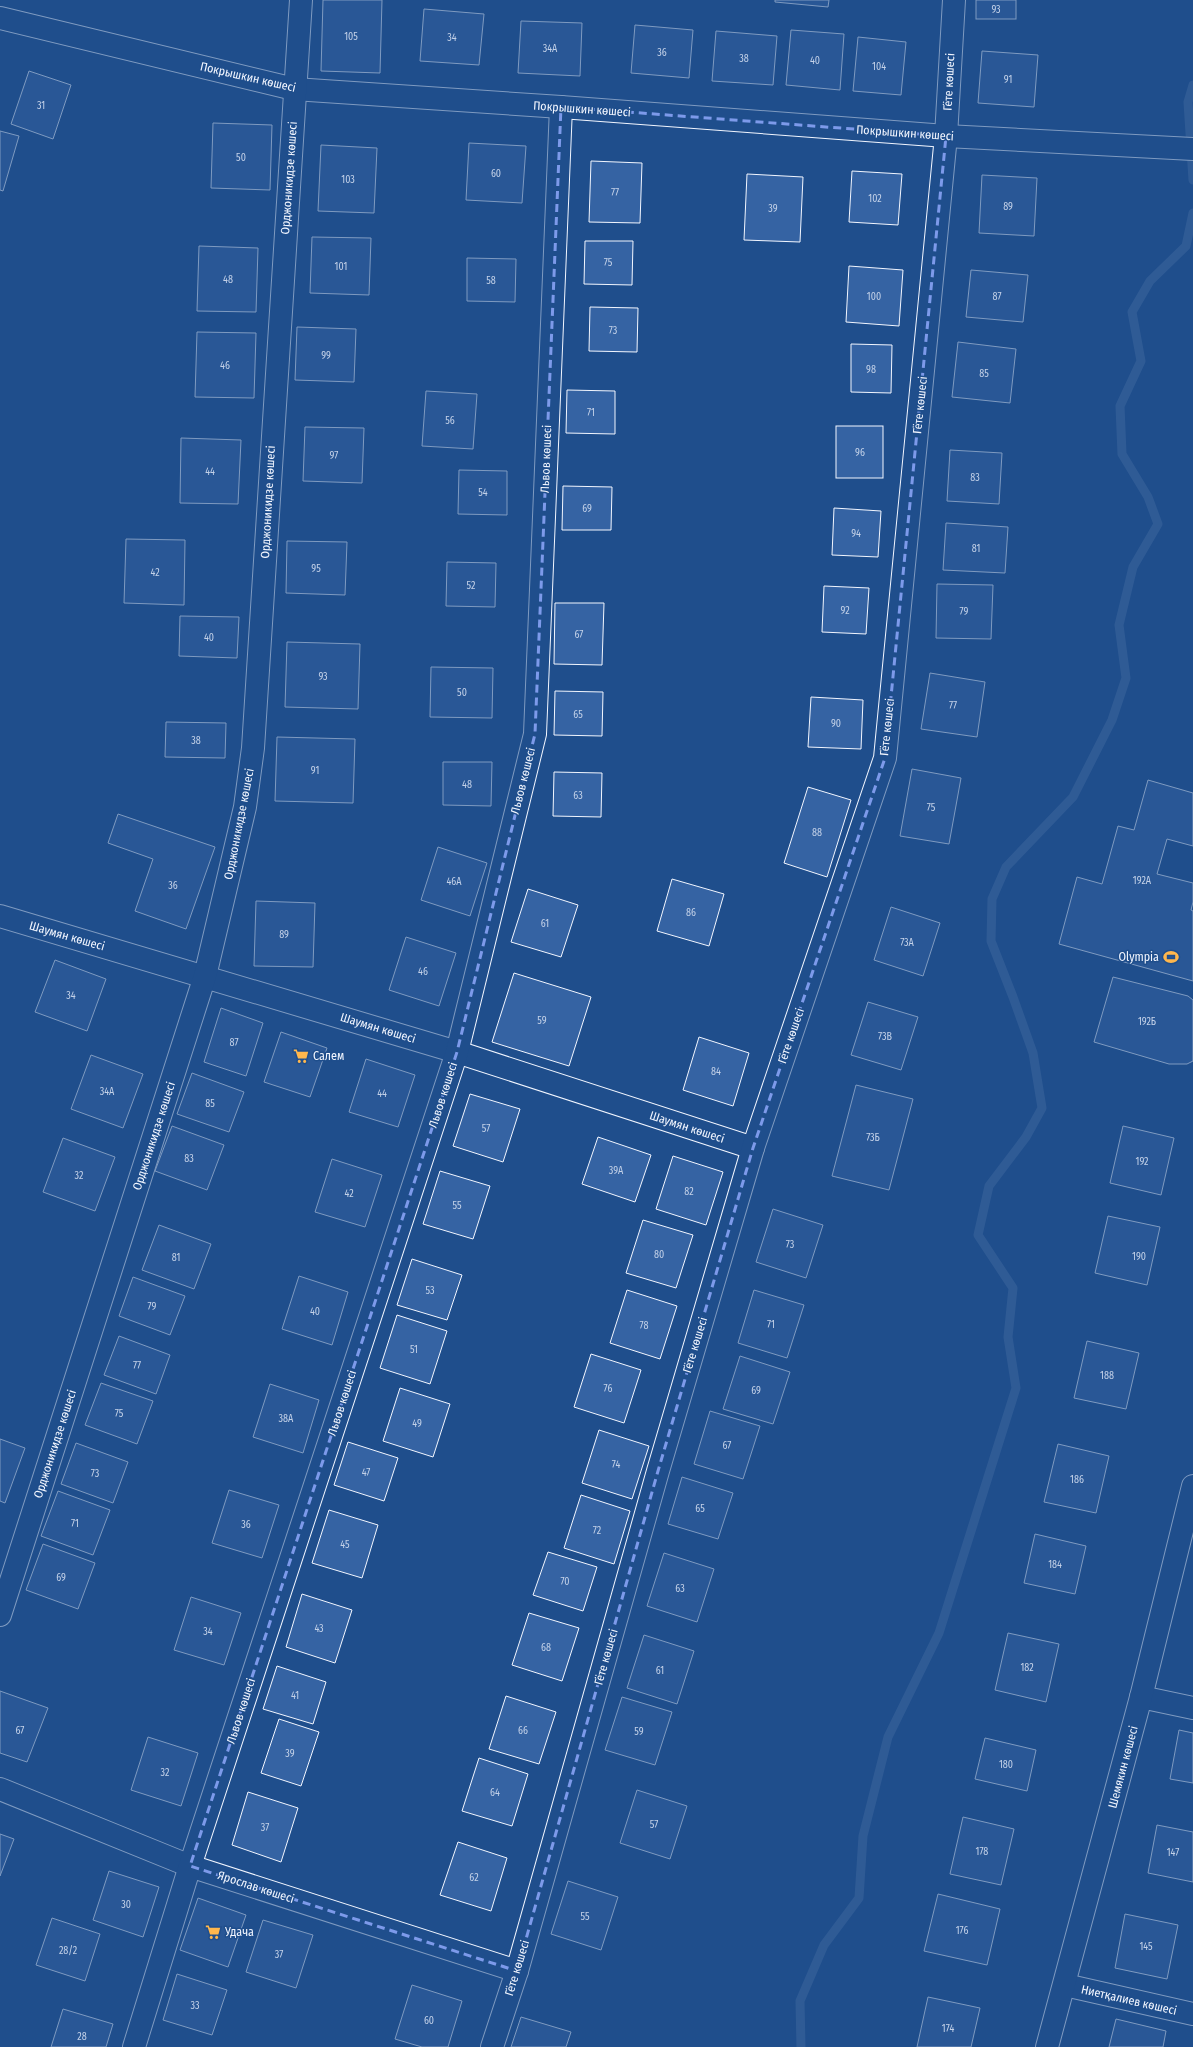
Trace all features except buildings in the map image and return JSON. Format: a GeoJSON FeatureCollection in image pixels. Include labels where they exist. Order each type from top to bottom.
{"type":"FeatureCollection","features":[{"type":"Feature","properties":{"kind":"street","name":"Орджоникидзе көшесі"},"geometry":{"type":"LineString","coordinates":[[0,1614],[205,976],[245,807],[253,748],[294,89],[301,0]]}},
{"type":"Feature","properties":{"kind":"street","name":"Гёте көшесі"},"geometry":{"type":"LineString","coordinates":[[492,2047],[517,1972],[656,1478],[753,1148],[885,758],[946,136],[954,0]]}},
{"type":"Feature","properties":{"kind":"street","name":"Покрышкин көшесі"},"geometry":{"type":"LineString","coordinates":[[0,18],[294,89],[561,107],[946,136],[1182,148]]}},
{"type":"Feature","properties":{"kind":"street","name":"Львов көшесі"},"geometry":{"type":"LineString","coordinates":[[134,2047],[190,1866],[457,1052],[535,734],[561,107]]}},
{"type":"Feature","properties":{"kind":"street","name":"Шаумян көшесі"},"geometry":{"type":"LineString","coordinates":[[0,916],[457,1052],[753,1148]]}},
{"type":"Feature","properties":{"kind":"street","name":"Шемякин көшесі"},"geometry":{"type":"LineString","coordinates":[[1047,2047],[1065,1985],[1141,1697],[1193,1486]]}},
{"type":"Feature","properties":{"kind":"street"},"geometry":{"type":"LineString","coordinates":[[1141,1697],[1193,1708]]}},
{"type":"Feature","properties":{"kind":"street","name":"Ярослав көшесі"},"geometry":{"type":"LineString","coordinates":[[0,1789],[190,1866],[517,1972]]}},
{"type":"Feature","properties":{"kind":"street","name":"Ниетқалиев көшесі"},"geometry":{"type":"LineString","coordinates":[[1065,1985],[1193,2014]]}},
{"type":"Feature","properties":{"kind":"highlighted area"},"geometry":{"type":"Polygon","coordinates":[[[561,107],[946,136],[885,758],[753,1148],[658,1471],[517,1971],[190,1866],[457,1052],[535,734],[561,107]]]}},
{"type":"Feature","properties":{"kind":"waterway"},"geometry":{"type":"LineString","coordinates":[[1193,85],[1188,102],[1193,180]]}},
{"type":"Feature","properties":{"kind":"waterway"},"geometry":{"type":"LineString","coordinates":[[801,2047],[800,2001],[824,1945],[859,1898],[863,1836],[888,1737],[939,1633],[1016,1388],[1008,1337],[1013,1288],[978,1235],[989,1186],[1026,1137],[1042,1108],[1033,1053],[991,941],[992,899],[1006,867],[1073,797],[1112,720],[1126,678],[1119,625],[1133,567],[1158,524],[1148,497],[1122,454],[1120,406],[1141,361],[1132,312],[1150,281],[1186,246],[1193,213]]}},
{"type":"Feature","properties":{"kind":"place","name":"Olympia"},"geometry":{"type":"Point","coordinates":[1171,957]}},
{"type":"Feature","properties":{"kind":"place","name":"Салем"},"geometry":{"type":"Point","coordinates":[301,1056]}},
{"type":"Feature","properties":{"kind":"place","name":"Удача"},"geometry":{"type":"Point","coordinates":[213,1932]}}]}
